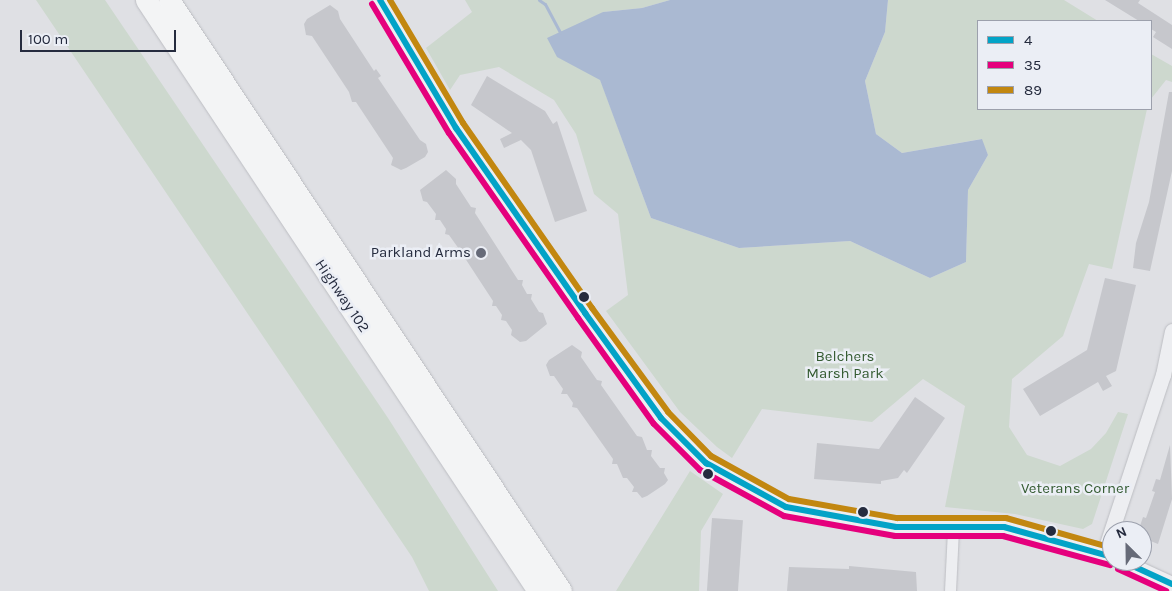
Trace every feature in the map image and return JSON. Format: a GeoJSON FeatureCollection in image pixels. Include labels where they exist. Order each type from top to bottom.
{"type":"FeatureCollection","features":[{"type":"Feature","properties":{"kind":"highway","name":"Highway 102"},"geometry":{"type":"LineString","coordinates":[[146,0],[538,591]]}},
{"type":"Feature","properties":{"kind":"highway","name":"Highway 102"},"geometry":{"type":"LineString","coordinates":[[169,0],[561,591]]}},
{"type":"Feature","properties":{"kind":"street"},"geometry":{"type":"LineString","coordinates":[[380,0],[456,128],[585,313],[661,418],[706,463],[786,507],[896,528],[953,529],[1004,527],[1102,553]]}},
{"type":"Feature","properties":{"kind":"street"},"geometry":{"type":"LineString","coordinates":[[1118,521],[1163,375],[1172,332]]}},
{"type":"Feature","properties":{"kind":"street"},"geometry":{"type":"LineString","coordinates":[[950,591],[953,529]]}},
{"type":"Feature","properties":{"kind":"street"},"geometry":{"type":"LineString","coordinates":[[1144,571],[1172,584]]}},
{"type":"Feature","properties":{"kind":"green space"},"geometry":{"type":"Polygon","coordinates":[[[36,0],[105,0],[388,418],[498,591],[429,591],[412,557],[36,0]]]}},
{"type":"Feature","properties":{"kind":"green space"},"geometry":{"type":"Polygon","coordinates":[[[465,0],[670,0],[642,8],[603,12],[558,57],[600,79],[651,218],[739,248],[850,241],[930,278],[966,262],[968,190],[988,155],[981,139],[902,153],[876,134],[865,81],[885,32],[888,0],[1064,0],[1096,20],[977,20],[977,110],[1147,110],[1112,269],[1089,264],[1063,336],[1012,379],[1009,427],[1027,455],[1060,466],[1091,449],[1106,433],[1118,412],[1128,414],[1092,524],[1083,529],[1015,514],[945,507],[965,406],[923,379],[872,422],[762,409],[732,458],[717,447],[680,412],[606,311],[628,295],[618,214],[594,194],[576,134],[554,100],[499,67],[460,75],[450,90],[426,48],[472,12],[465,0]]]}},
{"type":"Feature","properties":{"kind":"green space"},"geometry":{"type":"Polygon","coordinates":[[[1152,55],[1172,66],[1172,82],[1166,80],[1152,98],[1152,55]]]}},
{"type":"Feature","properties":{"kind":"green space"},"geometry":{"type":"Polygon","coordinates":[[[690,471],[723,494],[701,531],[699,591],[616,591],[690,471]]]}},
{"type":"Feature","properties":{"kind":"water"},"geometry":{"type":"Polygon","coordinates":[[[670,0],[888,0],[885,32],[865,81],[876,134],[902,153],[982,139],[988,155],[968,190],[966,262],[930,278],[850,241],[739,248],[651,218],[600,80],[557,57],[547,38],[603,12],[642,8],[670,0]]]}},
{"type":"Feature","properties":{"kind":"building"},"geometry":{"type":"Polygon","coordinates":[[[1105,0],[1140,0],[1138,3],[1172,25],[1172,49],[1153,37],[1156,32],[1152,30],[1152,20],[1137,20],[1105,0]]]}},
{"type":"Feature","properties":{"kind":"building"},"geometry":{"type":"Polygon","coordinates":[[[330,5],[338,11],[340,19],[374,71],[376,69],[381,76],[378,78],[420,140],[426,144],[428,152],[425,157],[406,168],[401,170],[391,165],[393,158],[356,102],[352,102],[349,92],[312,36],[306,35],[304,24],[307,19],[330,5]]]}},
{"type":"Feature","properties":{"kind":"building"},"geometry":{"type":"Polygon","coordinates":[[[487,76],[545,111],[553,124],[557,121],[587,211],[555,222],[531,150],[521,140],[504,148],[500,139],[512,133],[471,105],[487,76]]]}},
{"type":"Feature","properties":{"kind":"building"},"geometry":{"type":"Polygon","coordinates":[[[1169,92],[1172,92],[1172,171],[1150,271],[1133,268],[1136,243],[1149,202],[1169,92]]]}},
{"type":"Feature","properties":{"kind":"building","name":"Parkland Arms"},"geometry":{"type":"Polygon","coordinates":[[[446,170],[456,179],[456,184],[471,207],[476,208],[475,213],[518,280],[523,280],[522,285],[527,294],[532,294],[531,299],[539,312],[543,313],[547,324],[526,341],[520,342],[511,335],[512,330],[506,321],[501,320],[502,315],[496,306],[492,306],[493,301],[449,235],[445,234],[446,229],[440,220],[435,220],[436,214],[427,202],[423,201],[420,190],[446,170]]]}},
{"type":"Feature","properties":{"kind":"building"},"geometry":{"type":"Polygon","coordinates":[[[1105,278],[1136,285],[1116,371],[1106,376],[1112,386],[1103,391],[1098,382],[1040,416],[1023,389],[1087,350],[1105,278]]]}},
{"type":"Feature","properties":{"kind":"building"},"geometry":{"type":"Polygon","coordinates":[[[572,345],[582,352],[581,357],[597,380],[602,381],[601,385],[637,436],[642,437],[647,450],[652,450],[651,456],[660,468],[665,468],[664,473],[668,480],[647,496],[642,498],[637,492],[632,492],[634,487],[627,478],[623,478],[617,464],[612,464],[613,459],[577,408],[572,407],[573,403],[567,394],[561,394],[563,389],[554,376],[550,376],[546,365],[549,360],[572,345]]]}},
{"type":"Feature","properties":{"kind":"building"},"geometry":{"type":"Polygon","coordinates":[[[915,397],[945,418],[907,473],[904,470],[898,478],[881,481],[881,484],[814,479],[817,443],[879,449],[915,397]]]}},
{"type":"Feature","properties":{"kind":"building"},"geometry":{"type":"Polygon","coordinates":[[[1170,445],[1172,499],[1158,544],[1152,542],[1152,521],[1142,521],[1143,517],[1146,518],[1155,492],[1152,491],[1156,479],[1160,480],[1170,445]]]}},
{"type":"Feature","properties":{"kind":"building"},"geometry":{"type":"Polygon","coordinates":[[[712,518],[743,520],[738,591],[707,591],[712,518]]]}},
{"type":"Feature","properties":{"kind":"building"},"geometry":{"type":"Polygon","coordinates":[[[849,566],[916,572],[917,591],[787,591],[789,567],[849,569],[849,566]]]}},
{"type":"Feature","properties":{"kind":"waterway"},"geometry":{"type":"LineString","coordinates":[[539,0],[545,4],[560,32]]}},
{"type":"Feature","properties":{"kind":"transit line","name":"4"},"geometry":{"type":"LineString","coordinates":[[380,0],[456,128],[585,313],[661,418],[706,463],[786,507],[896,527],[1004,527],[1102,554]]}},
{"type":"Feature","properties":{"kind":"transit line","name":"89"},"geometry":{"type":"LineString","coordinates":[[390,0],[463,123],[592,308],[668,412],[711,456],[789,499],[897,518],[1006,518],[1102,545]]}},
{"type":"Feature","properties":{"kind":"transit line","name":"35"},"geometry":{"type":"LineString","coordinates":[[372,4],[449,133],[578,318],[654,424],[700,470],[784,516],[895,536],[1003,536],[1102,563]]}},
{"type":"Feature","properties":{"kind":"transit line","name":"35"},"geometry":{"type":"LineString","coordinates":[[1122,571],[1166,591]]}},
{"type":"Feature","properties":{"kind":"transit line","name":"4"},"geometry":{"type":"LineString","coordinates":[[1144,571],[1172,584]]}},
{"type":"Feature","properties":{"kind":"place","name":"Parkland Arms"},"geometry":{"type":"Point","coordinates":[481,253]}},
{"type":"Feature","properties":{"kind":"park label","name":"Belchers Marsh Park"},"geometry":{"type":"Point","coordinates":[845,364]}},
{"type":"Feature","properties":{"kind":"park label","name":"Veterans Corner"},"geometry":{"type":"Point","coordinates":[1075,489]}}]}
